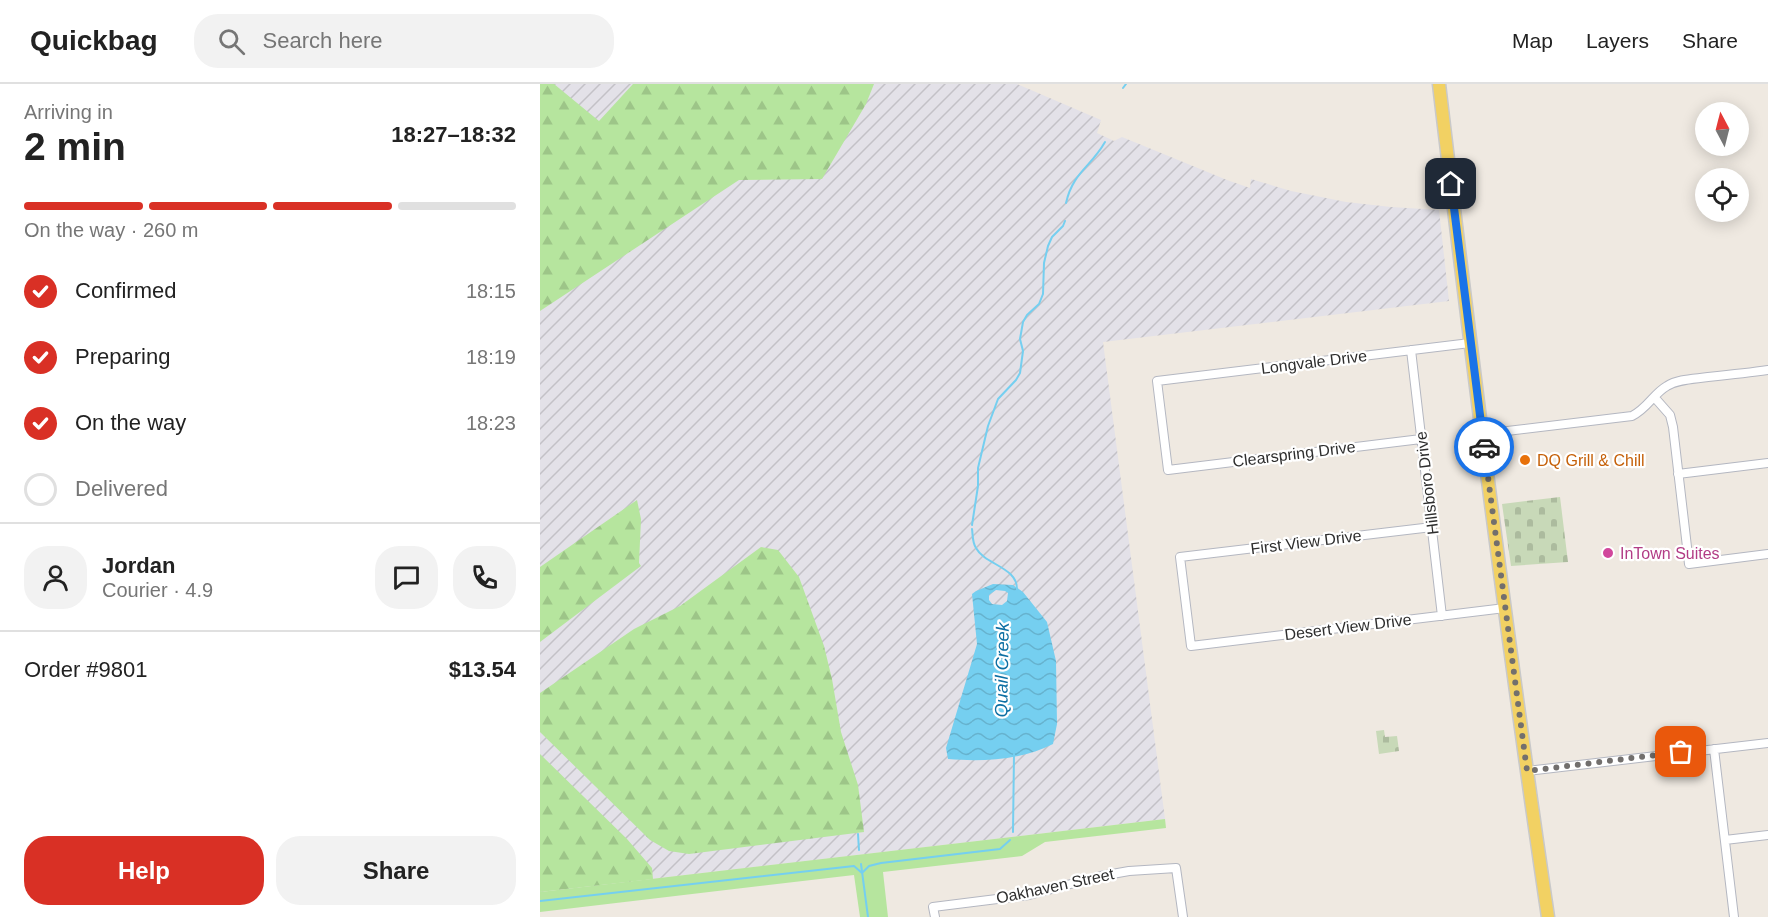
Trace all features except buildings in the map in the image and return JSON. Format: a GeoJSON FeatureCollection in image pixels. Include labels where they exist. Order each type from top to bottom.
{"type":"FeatureCollection","features":[{"type":"Feature","properties":{"kind":"main road"},"geometry":{"type":"LineString","coordinates":[[1439,84],[1470,343],[1548,917]]}},
{"type":"Feature","properties":{"kind":"street","name":"Longvale Drive"},"geometry":{"type":"LineString","coordinates":[[1168,470],[1157,381],[1470,343]]}},
{"type":"Feature","properties":{"kind":"street","name":"Hillsboro Drive"},"geometry":{"type":"LineString","coordinates":[[1411,350],[1443,616]]}},
{"type":"Feature","properties":{"kind":"street"},"geometry":{"type":"LineString","coordinates":[[1482,434],[1623,418],[1639,413],[1668,385],[1768,370]]}},
{"type":"Feature","properties":{"kind":"street"},"geometry":{"type":"LineString","coordinates":[[1655,398],[1670,415],[1673,427],[1689,564],[1768,554]]}},
{"type":"Feature","properties":{"kind":"street","name":"Clearspring Drive"},"geometry":{"type":"LineString","coordinates":[[1168,470],[1421,439]]}},
{"type":"Feature","properties":{"kind":"street"},"geometry":{"type":"LineString","coordinates":[[1678,474],[1768,463]]}},
{"type":"Feature","properties":{"kind":"street","name":"First View Drive"},"geometry":{"type":"LineString","coordinates":[[1191,646],[1180,557],[1432,527]]}},
{"type":"Feature","properties":{"kind":"street","name":"Desert View Drive"},"geometry":{"type":"LineString","coordinates":[[1191,646],[1505,608]]}},
{"type":"Feature","properties":{"kind":"street"},"geometry":{"type":"LineString","coordinates":[[1527,771],[1768,743]]}},
{"type":"Feature","properties":{"kind":"street"},"geometry":{"type":"LineString","coordinates":[[1714,748],[1734,917]]}},
{"type":"Feature","properties":{"kind":"street"},"geometry":{"type":"LineString","coordinates":[[1725,840],[1768,835]]}},
{"type":"Feature","properties":{"kind":"street","name":"Oakhaven Street"},"geometry":{"type":"LineString","coordinates":[[935,917],[933,907],[1029,895],[1089,878],[1129,871],[1176,868],[1183,917]]}},
{"type":"Feature","properties":{"kind":"shaded area"},"geometry":{"type":"Polygon","coordinates":[[[540,84],[1017,84],[1101,120],[1097,133],[1114,141],[1122,137],[1250,188],[1251,179],[1291,191],[1346,202],[1439,210],[1449,301],[1103,342],[1165,819],[540,892],[540,84]]]}},
{"type":"Feature","properties":{"kind":"green space"},"geometry":{"type":"Polygon","coordinates":[[[540,84],[554,84],[599,121],[633,84],[874,84],[866,104],[822,179],[739,180],[540,311],[540,84]]]}},
{"type":"Feature","properties":{"kind":"green space"},"geometry":{"type":"Polygon","coordinates":[[[1560,497],[1568,562],[1511,566],[1502,504],[1560,497]]]}},
{"type":"Feature","properties":{"kind":"green space"},"geometry":{"type":"Polygon","coordinates":[[[637,500],[641,519],[639,563],[641,566],[540,642],[540,567],[637,500]]]}},
{"type":"Feature","properties":{"kind":"green space"},"geometry":{"type":"Polygon","coordinates":[[[761,547],[778,550],[799,577],[824,646],[841,732],[858,785],[864,832],[689,854],[669,851],[650,840],[540,732],[540,693],[634,629],[680,606],[761,547]]]}},
{"type":"Feature","properties":{"kind":"green space"},"geometry":{"type":"Polygon","coordinates":[[[1384,730],[1385,737],[1397,736],[1399,751],[1379,754],[1376,731],[1384,730]]]}},
{"type":"Feature","properties":{"kind":"green space"},"geometry":{"type":"Polygon","coordinates":[[[540,754],[627,839],[652,868],[653,879],[540,892],[540,754]]]}},
{"type":"Feature","properties":{"kind":"green space"},"geometry":{"type":"Polygon","coordinates":[[[1165,819],[1166,828],[1045,842],[1022,856],[883,872],[888,917],[860,917],[854,875],[540,912],[540,892],[1165,819]]]}},
{"type":"Feature","properties":{"kind":"water"},"geometry":{"type":"Polygon","coordinates":[[[993,584],[1013,585],[1023,592],[1047,622],[1056,661],[1057,724],[1053,744],[1028,754],[1002,759],[948,759],[946,748],[977,644],[972,594],[993,584]],[[996,590],[989,595],[992,604],[1002,605],[1007,601],[1008,593],[996,590]]]}},
{"type":"Feature","properties":{"kind":"waterway","name":"Quail Creek"},"geometry":{"type":"LineString","coordinates":[[1123,88],[1126,84]]}},
{"type":"Feature","properties":{"kind":"waterway","name":"Quail Creek"},"geometry":{"type":"LineString","coordinates":[[1066,203],[1073,184],[1105,142]]}},
{"type":"Feature","properties":{"kind":"waterway","name":"Quail Creek"},"geometry":{"type":"LineString","coordinates":[[972,525],[978,486],[978,468],[988,426],[998,399],[1020,373],[1023,351],[1020,339],[1023,322],[1039,304],[1043,294],[1044,263],[1048,246],[1065,221]]}},
{"type":"Feature","properties":{"kind":"waterway","name":"Quail Creek"},"geometry":{"type":"LineString","coordinates":[[972,529],[973,541],[980,554],[1007,571],[1016,582],[1017,590]]}},
{"type":"Feature","properties":{"kind":"waterway","name":"Quail Creek"},"geometry":{"type":"LineString","coordinates":[[1013,832],[1014,754]]}},
{"type":"Feature","properties":{"kind":"waterway"},"geometry":{"type":"LineString","coordinates":[[858,834],[859,850]]}},
{"type":"Feature","properties":{"kind":"waterway","name":"Quail Creek"},"geometry":{"type":"LineString","coordinates":[[862,873],[869,866],[881,863],[1000,849],[1010,840]]}},
{"type":"Feature","properties":{"kind":"waterway","name":"Quail Creek"},"geometry":{"type":"LineString","coordinates":[[861,864],[868,917]]}},
{"type":"Feature","properties":{"kind":"waterway"},"geometry":{"type":"LineString","coordinates":[[540,901],[854,866],[862,873]]}},
{"type":"Feature","properties":{"kind":"way so far"},"geometry":{"type":"LineString","coordinates":[[1484,447],[1527,771],[1681,752]]}},
{"type":"Feature","properties":{"kind":"place","name":"DQ Grill & Chill"},"geometry":{"type":"Point","coordinates":[1525,460]}},
{"type":"Feature","properties":{"kind":"place","name":"InTown Suites"},"geometry":{"type":"Point","coordinates":[1608,553]}},
{"type":"Feature","properties":{"kind":"route"},"geometry":{"type":"LineString","coordinates":[[1451,184],[1484,447]]}}]}
